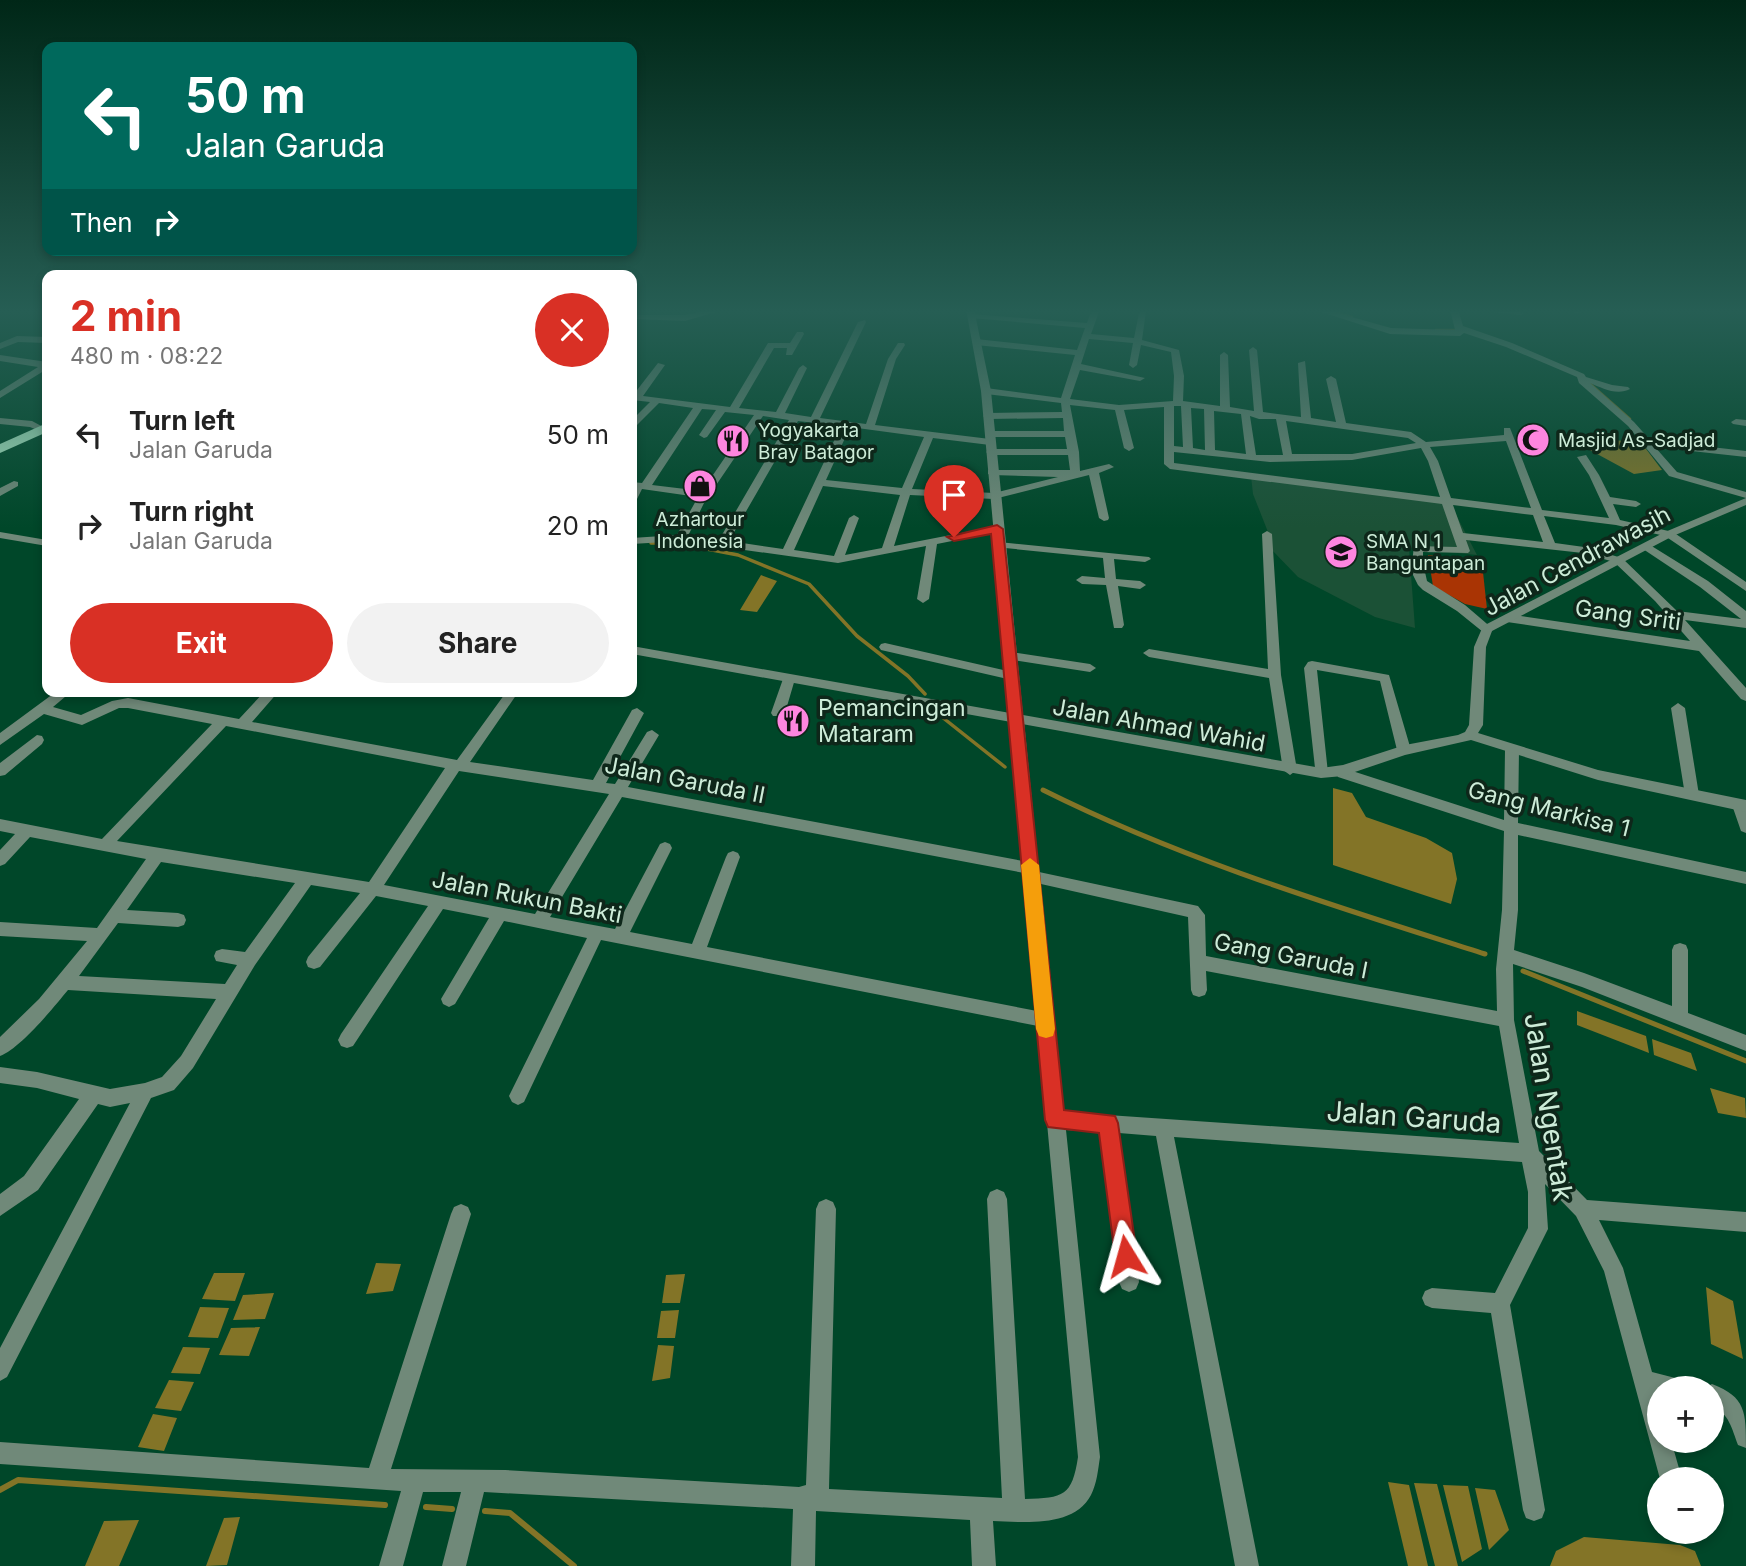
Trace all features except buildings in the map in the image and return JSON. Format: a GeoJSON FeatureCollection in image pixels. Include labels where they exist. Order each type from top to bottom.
{"type":"FeatureCollection","features":[{"type":"Feature","properties":{"kind":"highway"},"geometry":{"type":"LineString","coordinates":[[0,449],[42,429]]}},
{"type":"Feature","properties":{"kind":"street"},"geometry":{"type":"LineString","coordinates":[[0,395],[20,382]]}},
{"type":"Feature","properties":{"kind":"street"},"geometry":{"type":"LineString","coordinates":[[704,435],[746,382]]}},
{"type":"Feature","properties":{"kind":"street"},"geometry":{"type":"LineString","coordinates":[[779,415],[796,382]]}},
{"type":"Feature","properties":{"kind":"street"},"geometry":{"type":"LineString","coordinates":[[814,420],[833,382]]}},
{"type":"Feature","properties":{"kind":"street"},"geometry":{"type":"LineString","coordinates":[[870,426],[884,382]]}},
{"type":"Feature","properties":{"kind":"street"},"geometry":{"type":"LineString","coordinates":[[0,1453],[376,1480],[475,1481],[981,1508],[1052,1508],[1069,1503],[1082,1491],[1089,1457],[984,382]]}},
{"type":"Feature","properties":{"kind":"street"},"geometry":{"type":"LineString","coordinates":[[992,472],[1073,473],[1076,468],[1065,401],[1070,382]]}},
{"type":"Feature","properties":{"kind":"street"},"geometry":{"type":"LineString","coordinates":[[1178,382],[1178,404],[1188,450]]}},
{"type":"Feature","properties":{"kind":"street"},"geometry":{"type":"LineString","coordinates":[[1224,382],[1225,411]]}},
{"type":"Feature","properties":{"kind":"street"},"geometry":{"type":"LineString","coordinates":[[1256,382],[1259,416]]}},
{"type":"Feature","properties":{"kind":"street"},"geometry":{"type":"LineString","coordinates":[[1303,382],[1306,422]]}},
{"type":"Feature","properties":{"kind":"street"},"geometry":{"type":"LineString","coordinates":[[1332,382],[1342,426]]}},
{"type":"Feature","properties":{"kind":"street"},"geometry":{"type":"LineString","coordinates":[[1587,382],[1648,443],[1673,474],[1745,502]]}},
{"type":"Feature","properties":{"kind":"street"},"geometry":{"type":"LineString","coordinates":[[1594,382],[1610,388],[1625,388]]}},
{"type":"Feature","properties":{"kind":"street"},"geometry":{"type":"LineString","coordinates":[[986,391],[1119,408],[1178,404],[1245,415],[1402,433],[1424,445],[1461,536],[1464,552],[1418,548],[1421,582],[1427,590],[1463,609],[1487,629]]}},
{"type":"Feature","properties":{"kind":"street"},"geometry":{"type":"LineString","coordinates":[[637,397],[1074,452]]}},
{"type":"Feature","properties":{"kind":"street"},"geometry":{"type":"LineString","coordinates":[[637,420],[657,400]]}},
{"type":"Feature","properties":{"kind":"street"},"geometry":{"type":"LineString","coordinates":[[1178,404],[1169,464],[1174,467],[1538,512],[1669,534],[1746,587]]}},
{"type":"Feature","properties":{"kind":"street"},"geometry":{"type":"LineString","coordinates":[[699,406],[638,486],[705,495]]}},
{"type":"Feature","properties":{"kind":"street"},"geometry":{"type":"LineString","coordinates":[[1119,408],[1129,448]]}},
{"type":"Feature","properties":{"kind":"street"},"geometry":{"type":"LineString","coordinates":[[1209,409],[1210,453]]}},
{"type":"Feature","properties":{"kind":"street"},"geometry":{"type":"LineString","coordinates":[[681,538],[705,495],[760,413]]}},
{"type":"Feature","properties":{"kind":"street"},"geometry":{"type":"LineString","coordinates":[[988,416],[1067,415]]}},
{"type":"Feature","properties":{"kind":"street"},"geometry":{"type":"LineString","coordinates":[[1245,415],[1251,457]]}},
{"type":"Feature","properties":{"kind":"street"},"geometry":{"type":"LineString","coordinates":[[722,544],[795,417]]}},
{"type":"Feature","properties":{"kind":"street"},"geometry":{"type":"LineString","coordinates":[[1281,419],[1288,457]]}},
{"type":"Feature","properties":{"kind":"street"},"geometry":{"type":"LineString","coordinates":[[0,421],[42,427]]}},
{"type":"Feature","properties":{"kind":"street"},"geometry":{"type":"LineString","coordinates":[[788,553],[847,423]]}},
{"type":"Feature","properties":{"kind":"street"},"geometry":{"type":"LineString","coordinates":[[1170,449],[1251,457],[1352,457],[1508,433],[1550,546]]}},
{"type":"Feature","properties":{"kind":"street"},"geometry":{"type":"LineString","coordinates":[[887,551],[906,492],[930,434]]}},
{"type":"Feature","properties":{"kind":"street"},"geometry":{"type":"LineString","coordinates":[[990,443],[1069,434]]}},
{"type":"Feature","properties":{"kind":"street"},"geometry":{"type":"LineString","coordinates":[[1648,443],[1746,454]]}},
{"type":"Feature","properties":{"kind":"street"},"geometry":{"type":"LineString","coordinates":[[1582,457],[1616,523]]}},
{"type":"Feature","properties":{"kind":"street"},"geometry":{"type":"LineString","coordinates":[[820,483],[906,492],[994,496],[1109,467]]}},
{"type":"Feature","properties":{"kind":"street"},"geometry":{"type":"LineString","coordinates":[[1093,470],[1104,518]]}},
{"type":"Feature","properties":{"kind":"street"},"geometry":{"type":"LineString","coordinates":[[0,493],[14,484]]}},
{"type":"Feature","properties":{"kind":"street"},"geometry":{"type":"LineString","coordinates":[[1606,500],[1636,504]]}},
{"type":"Feature","properties":{"kind":"street","name":"Jalan Cendrawasih"},"geometry":{"type":"LineString","coordinates":[[1469,735],[1476,725],[1480,648],[1487,629],[1669,534],[1745,502]]}},
{"type":"Feature","properties":{"kind":"street"},"geometry":{"type":"LineString","coordinates":[[838,560],[854,519]]}},
{"type":"Feature","properties":{"kind":"street"},"geometry":{"type":"LineString","coordinates":[[637,541],[681,538],[838,560],[997,529]]}},
{"type":"Feature","properties":{"kind":"street"},"geometry":{"type":"LineString","coordinates":[[1267,534],[1275,675],[1290,770]]}},
{"type":"Feature","properties":{"kind":"street"},"geometry":{"type":"LineString","coordinates":[[0,535],[42,542]]}},
{"type":"Feature","properties":{"kind":"street"},"geometry":{"type":"LineString","coordinates":[[1461,536],[1587,551],[1618,560],[1673,614],[1746,696]]}},
{"type":"Feature","properties":{"kind":"street"},"geometry":{"type":"LineString","coordinates":[[923,599],[932,542]]}},
{"type":"Feature","properties":{"kind":"street"},"geometry":{"type":"LineString","coordinates":[[999,545],[1145,559]]}},
{"type":"Feature","properties":{"kind":"street"},"geometry":{"type":"LineString","coordinates":[[1646,547],[1696,579],[1746,617]]}},
{"type":"Feature","properties":{"kind":"street"},"geometry":{"type":"LineString","coordinates":[[1108,556],[1118,625]]}},
{"type":"Feature","properties":{"kind":"street"},"geometry":{"type":"LineString","coordinates":[[1082,580],[1140,585]]}},
{"type":"Feature","properties":{"kind":"street"},"geometry":{"type":"LineString","coordinates":[[1673,614],[1746,624]]}},
{"type":"Feature","properties":{"kind":"street","name":"Gang Sriti"},"geometry":{"type":"LineString","coordinates":[[1507,618],[1702,647]]}},
{"type":"Feature","properties":{"kind":"street"},"geometry":{"type":"LineString","coordinates":[[884,647],[1012,676]]}},
{"type":"Feature","properties":{"kind":"street","name":"Jalan Ahmad Wahid"},"geometry":{"type":"LineString","coordinates":[[637,651],[1321,774],[1343,773],[1404,750],[1459,740],[1469,735]]}},
{"type":"Feature","properties":{"kind":"street"},"geometry":{"type":"LineString","coordinates":[[1149,653],[1275,675]]}},
{"type":"Feature","properties":{"kind":"street"},"geometry":{"type":"LineString","coordinates":[[1011,656],[1090,668]]}},
{"type":"Feature","properties":{"kind":"street"},"geometry":{"type":"LineString","coordinates":[[1321,774],[1310,668],[1312,665],[1385,678],[1404,750]]}},
{"type":"Feature","properties":{"kind":"street"},"geometry":{"type":"LineString","coordinates":[[778,713],[789,679]]}},
{"type":"Feature","properties":{"kind":"street"},"geometry":{"type":"LineString","coordinates":[[0,740],[57,697]]}},
{"type":"Feature","properties":{"kind":"street"},"geometry":{"type":"LineString","coordinates":[[242,724],[267,697]]}},
{"type":"Feature","properties":{"kind":"street"},"geometry":{"type":"LineString","coordinates":[[314,962],[373,889],[509,697]]}},
{"type":"Feature","properties":{"kind":"street","name":"Jalan Garuda II"},"geometry":{"type":"LineString","coordinates":[[41,709],[82,719],[128,702],[458,766],[597,786],[1031,872]]}},
{"type":"Feature","properties":{"kind":"street"},"geometry":{"type":"LineString","coordinates":[[1678,708],[1692,795]]}},
{"type":"Feature","properties":{"kind":"street"},"geometry":{"type":"LineString","coordinates":[[597,786],[638,713]]}},
{"type":"Feature","properties":{"kind":"street"},"geometry":{"type":"LineString","coordinates":[[104,846],[223,721]]}},
{"type":"Feature","properties":{"kind":"street"},"geometry":{"type":"LineString","coordinates":[[538,922],[652,735]]}},
{"type":"Feature","properties":{"kind":"street"},"geometry":{"type":"LineString","coordinates":[[1469,735],[1598,775],[1742,805],[1746,827]]}},
{"type":"Feature","properties":{"kind":"street"},"geometry":{"type":"LineString","coordinates":[[0,771],[37,740]]}},
{"type":"Feature","properties":{"kind":"street","name":"Jalan Ngentak"},"geometry":{"type":"LineString","coordinates":[[1500,1304],[1538,1229],[1537,1192],[1506,1020],[1505,954],[1510,898],[1508,827],[1512,750]]}},
{"type":"Feature","properties":{"kind":"street","name":"Gang Markisa 1"},"geometry":{"type":"LineString","coordinates":[[1343,773],[1508,827],[1746,878]]}},
{"type":"Feature","properties":{"kind":"street","name":"Jalan Rukun Bakti"},"geometry":{"type":"LineString","coordinates":[[0,825],[104,846],[373,889],[1045,1020]]}},
{"type":"Feature","properties":{"kind":"street"},"geometry":{"type":"LineString","coordinates":[[0,860],[26,831]]}},
{"type":"Feature","properties":{"kind":"street"},"geometry":{"type":"LineString","coordinates":[[619,937],[664,848]]}},
{"type":"Feature","properties":{"kind":"street"},"geometry":{"type":"LineString","coordinates":[[0,1048],[31,1022],[64,982],[158,855]]}},
{"type":"Feature","properties":{"kind":"street"},"geometry":{"type":"LineString","coordinates":[[697,953],[733,857]]}},
{"type":"Feature","properties":{"kind":"street","name":"Gang Garuda I"},"geometry":{"type":"LineString","coordinates":[[1031,872],[1192,911],[1197,915],[1198,962],[1506,1020]]}},
{"type":"Feature","properties":{"kind":"street"},"geometry":{"type":"LineString","coordinates":[[0,1075],[37,1080],[110,1098],[145,1092],[168,1084],[187,1062],[249,960],[308,877]]}},
{"type":"Feature","properties":{"kind":"street"},"geometry":{"type":"LineString","coordinates":[[346,1040],[439,903]]}},
{"type":"Feature","properties":{"kind":"street"},"geometry":{"type":"LineString","coordinates":[[449,999],[500,914]]}},
{"type":"Feature","properties":{"kind":"street"},"geometry":{"type":"LineString","coordinates":[[114,916],[178,920]]}},
{"type":"Feature","properties":{"kind":"street"},"geometry":{"type":"LineString","coordinates":[[0,929],[100,935]]}},
{"type":"Feature","properties":{"kind":"street"},"geometry":{"type":"LineString","coordinates":[[517,1096],[597,933]]}},
{"type":"Feature","properties":{"kind":"street"},"geometry":{"type":"LineString","coordinates":[[1680,950],[1680,1016]]}},
{"type":"Feature","properties":{"kind":"street"},"geometry":{"type":"LineString","coordinates":[[1505,954],[1680,1016],[1746,1043]]}},
{"type":"Feature","properties":{"kind":"street"},"geometry":{"type":"LineString","coordinates":[[222,956],[249,960]]}},
{"type":"Feature","properties":{"kind":"street"},"geometry":{"type":"LineString","coordinates":[[1198,962],[1199,990]]}},
{"type":"Feature","properties":{"kind":"street"},"geometry":{"type":"LineString","coordinates":[[64,982],[230,992]]}},
{"type":"Feature","properties":{"kind":"street"},"geometry":{"type":"LineString","coordinates":[[0,1370],[145,1092]]}},
{"type":"Feature","properties":{"kind":"street"},"geometry":{"type":"LineString","coordinates":[[0,1206],[31,1183],[93,1095]]}},
{"type":"Feature","properties":{"kind":"street","name":"Jalan Garuda"},"geometry":{"type":"LineString","coordinates":[[1055,1120],[1528,1153],[1583,1209],[1613,1268],[1647,1392]]}},
{"type":"Feature","properties":{"kind":"street"},"geometry":{"type":"LineString","coordinates":[[1108,1123],[1129,1282]]}},
{"type":"Feature","properties":{"kind":"street"},"geometry":{"type":"LineString","coordinates":[[1163,1126],[1247,1566]]}},
{"type":"Feature","properties":{"kind":"street"},"geometry":{"type":"LineString","coordinates":[[997,1199],[1014,1508]]}},
{"type":"Feature","properties":{"kind":"street"},"geometry":{"type":"LineString","coordinates":[[803,1566],[811,1497],[826,1209]]}},
{"type":"Feature","properties":{"kind":"street"},"geometry":{"type":"LineString","coordinates":[[1583,1209],[1746,1222]]}},
{"type":"Feature","properties":{"kind":"street"},"geometry":{"type":"LineString","coordinates":[[376,1480],[461,1214]]}},
{"type":"Feature","properties":{"kind":"street"},"geometry":{"type":"LineString","coordinates":[[1432,1298],[1500,1304],[1534,1510]]}},
{"type":"Feature","properties":{"kind":"street"},"geometry":{"type":"LineString","coordinates":[[1724,1399],[1735,1407],[1746,1437]]}},
{"type":"Feature","properties":{"kind":"street"},"geometry":{"type":"LineString","coordinates":[[391,1566],[415,1481]]}},
{"type":"Feature","properties":{"kind":"street"},"geometry":{"type":"LineString","coordinates":[[454,1566],[475,1481]]}},
{"type":"Feature","properties":{"kind":"street"},"geometry":{"type":"LineString","coordinates":[[981,1508],[984,1566]]}},
{"type":"Feature","properties":{"kind":"shaded area"},"geometry":{"type":"Polygon","coordinates":[[[1640,441],[1662,470],[1634,474],[1575,442],[1640,441]]]}},
{"type":"Feature","properties":{"kind":"shaded area","name":"SMA N 1 Banguntapan"},"geometry":{"type":"Polygon","coordinates":[[[1251,476],[1440,501],[1452,507],[1477,555],[1409,548],[1415,628],[1375,617],[1298,577],[1268,546],[1268,532],[1253,494],[1251,476]]]}},
{"type":"Feature","properties":{"kind":"shaded area"},"geometry":{"type":"Polygon","coordinates":[[[1428,555],[1482,563],[1487,609],[1465,604],[1433,586],[1428,555]]]}},
{"type":"Feature","properties":{"kind":"shaded area"},"geometry":{"type":"Polygon","coordinates":[[[761,575],[777,581],[757,612],[740,610],[761,575]]]}},
{"type":"Feature","properties":{"kind":"shaded area"},"geometry":{"type":"Polygon","coordinates":[[[1333,788],[1352,793],[1366,817],[1426,838],[1452,853],[1457,879],[1451,904],[1333,865],[1333,788]]]}},
{"type":"Feature","properties":{"kind":"shaded area"},"geometry":{"type":"Polygon","coordinates":[[[1577,1011],[1646,1036],[1649,1053],[1577,1025],[1577,1011]]]}},
{"type":"Feature","properties":{"kind":"shaded area"},"geometry":{"type":"Polygon","coordinates":[[[1652,1039],[1691,1053],[1697,1071],[1654,1055],[1652,1039]]]}},
{"type":"Feature","properties":{"kind":"shaded area"},"geometry":{"type":"Polygon","coordinates":[[[1710,1088],[1745,1098],[1746,1118],[1718,1113],[1710,1088]]]}},
{"type":"Feature","properties":{"kind":"shaded area"},"geometry":{"type":"Polygon","coordinates":[[[376,1263],[401,1264],[393,1291],[366,1294],[376,1263]]]}},
{"type":"Feature","properties":{"kind":"shaded area"},"geometry":{"type":"Polygon","coordinates":[[[214,1273],[245,1273],[235,1301],[202,1299],[214,1273]]]}},
{"type":"Feature","properties":{"kind":"shaded area"},"geometry":{"type":"Polygon","coordinates":[[[685,1274],[680,1303],[662,1303],[666,1275],[685,1274]]]}},
{"type":"Feature","properties":{"kind":"shaded area"},"geometry":{"type":"Polygon","coordinates":[[[1706,1287],[1733,1301],[1743,1359],[1711,1344],[1706,1287]]]}},
{"type":"Feature","properties":{"kind":"shaded area"},"geometry":{"type":"Polygon","coordinates":[[[274,1293],[265,1319],[233,1320],[243,1295],[274,1293]]]}},
{"type":"Feature","properties":{"kind":"shaded area"},"geometry":{"type":"Polygon","coordinates":[[[200,1307],[229,1308],[218,1338],[188,1337],[200,1307]]]}},
{"type":"Feature","properties":{"kind":"shaded area"},"geometry":{"type":"Polygon","coordinates":[[[679,1310],[675,1338],[657,1338],[661,1311],[679,1310]]]}},
{"type":"Feature","properties":{"kind":"shaded area"},"geometry":{"type":"Polygon","coordinates":[[[260,1327],[249,1356],[219,1355],[231,1328],[260,1327]]]}},
{"type":"Feature","properties":{"kind":"shaded area"},"geometry":{"type":"Polygon","coordinates":[[[658,1345],[674,1346],[670,1378],[652,1381],[658,1345]]]}},
{"type":"Feature","properties":{"kind":"shaded area"},"geometry":{"type":"Polygon","coordinates":[[[183,1347],[210,1348],[200,1374],[171,1373],[183,1347]]]}},
{"type":"Feature","properties":{"kind":"shaded area"},"geometry":{"type":"Polygon","coordinates":[[[169,1380],[194,1382],[181,1411],[155,1408],[169,1380]]]}},
{"type":"Feature","properties":{"kind":"shaded area"},"geometry":{"type":"Polygon","coordinates":[[[153,1414],[177,1418],[164,1451],[138,1447],[153,1414]]]}},
{"type":"Feature","properties":{"kind":"shaded area"},"geometry":{"type":"Polygon","coordinates":[[[1388,1482],[1409,1485],[1428,1566],[1408,1566],[1388,1482]]]}},
{"type":"Feature","properties":{"kind":"shaded area"},"geometry":{"type":"Polygon","coordinates":[[[1414,1483],[1437,1484],[1458,1566],[1435,1566],[1414,1483]]]}},
{"type":"Feature","properties":{"kind":"shaded area"},"geometry":{"type":"Polygon","coordinates":[[[1443,1485],[1468,1486],[1482,1549],[1462,1562],[1443,1485]]]}},
{"type":"Feature","properties":{"kind":"shaded area"},"geometry":{"type":"Polygon","coordinates":[[[1475,1488],[1495,1490],[1509,1530],[1489,1550],[1475,1488]]]}},
{"type":"Feature","properties":{"kind":"shaded area"},"geometry":{"type":"Polygon","coordinates":[[[240,1517],[227,1565],[206,1566],[224,1518],[240,1517]]]}},
{"type":"Feature","properties":{"kind":"shaded area"},"geometry":{"type":"Polygon","coordinates":[[[139,1520],[119,1566],[85,1566],[104,1521],[139,1520]]]}},
{"type":"Feature","properties":{"kind":"waterway"},"geometry":{"type":"LineString","coordinates":[[1588,382],[1630,419]]}},
{"type":"Feature","properties":{"kind":"waterway"},"geometry":{"type":"LineString","coordinates":[[651,543],[676,543],[738,555],[809,584],[857,636],[908,676],[925,694]]}},
{"type":"Feature","properties":{"kind":"waterway"},"geometry":{"type":"LineString","coordinates":[[942,717],[1005,767]]}},
{"type":"Feature","properties":{"kind":"waterway"},"geometry":{"type":"LineString","coordinates":[[1043,790],[1151,839],[1261,881],[1485,954]]}},
{"type":"Feature","properties":{"kind":"waterway"},"geometry":{"type":"LineString","coordinates":[[1523,971],[1746,1061]]}},
{"type":"Feature","properties":{"kind":"waterway"},"geometry":{"type":"LineString","coordinates":[[0,1490],[18,1480],[385,1505]]}},
{"type":"Feature","properties":{"kind":"waterway"},"geometry":{"type":"LineString","coordinates":[[426,1507],[452,1509]]}},
{"type":"Feature","properties":{"kind":"waterway"},"geometry":{"type":"LineString","coordinates":[[485,1511],[510,1513],[574,1566]]}},
{"type":"Feature","properties":{"kind":"waterway"},"geometry":{"type":"LineString","coordinates":[[1571,1566],[1584,1557],[1680,1566]]}},
{"type":"Feature","properties":{"kind":"slow traffic"},"geometry":{"type":"LineString","coordinates":[[1030,865],[1046,1029]]}},
{"type":"Feature","properties":{"kind":"place","name":"Masjid As-Sadjad"},"geometry":{"type":"Point","coordinates":[1533,440]}},
{"type":"Feature","properties":{"kind":"place","name":"Yogyakarta Bray Batagor"},"geometry":{"type":"Point","coordinates":[733,441]}},
{"type":"Feature","properties":{"kind":"place","name":"Azhartour Indonesia"},"geometry":{"type":"Point","coordinates":[700,486]}},
{"type":"Feature","properties":{"kind":"place","name":"SMA N 1 Banguntapan"},"geometry":{"type":"Point","coordinates":[1341,552]}},
{"type":"Feature","properties":{"kind":"place","name":"Pemancingan Mataram"},"geometry":{"type":"Point","coordinates":[793,721]}},
{"type":"Feature","properties":{"kind":"route"},"geometry":{"type":"LineString","coordinates":[[954,537],[997,529],[1007,609],[1055,1120],[1108,1123],[1126,1256]]}}]}
